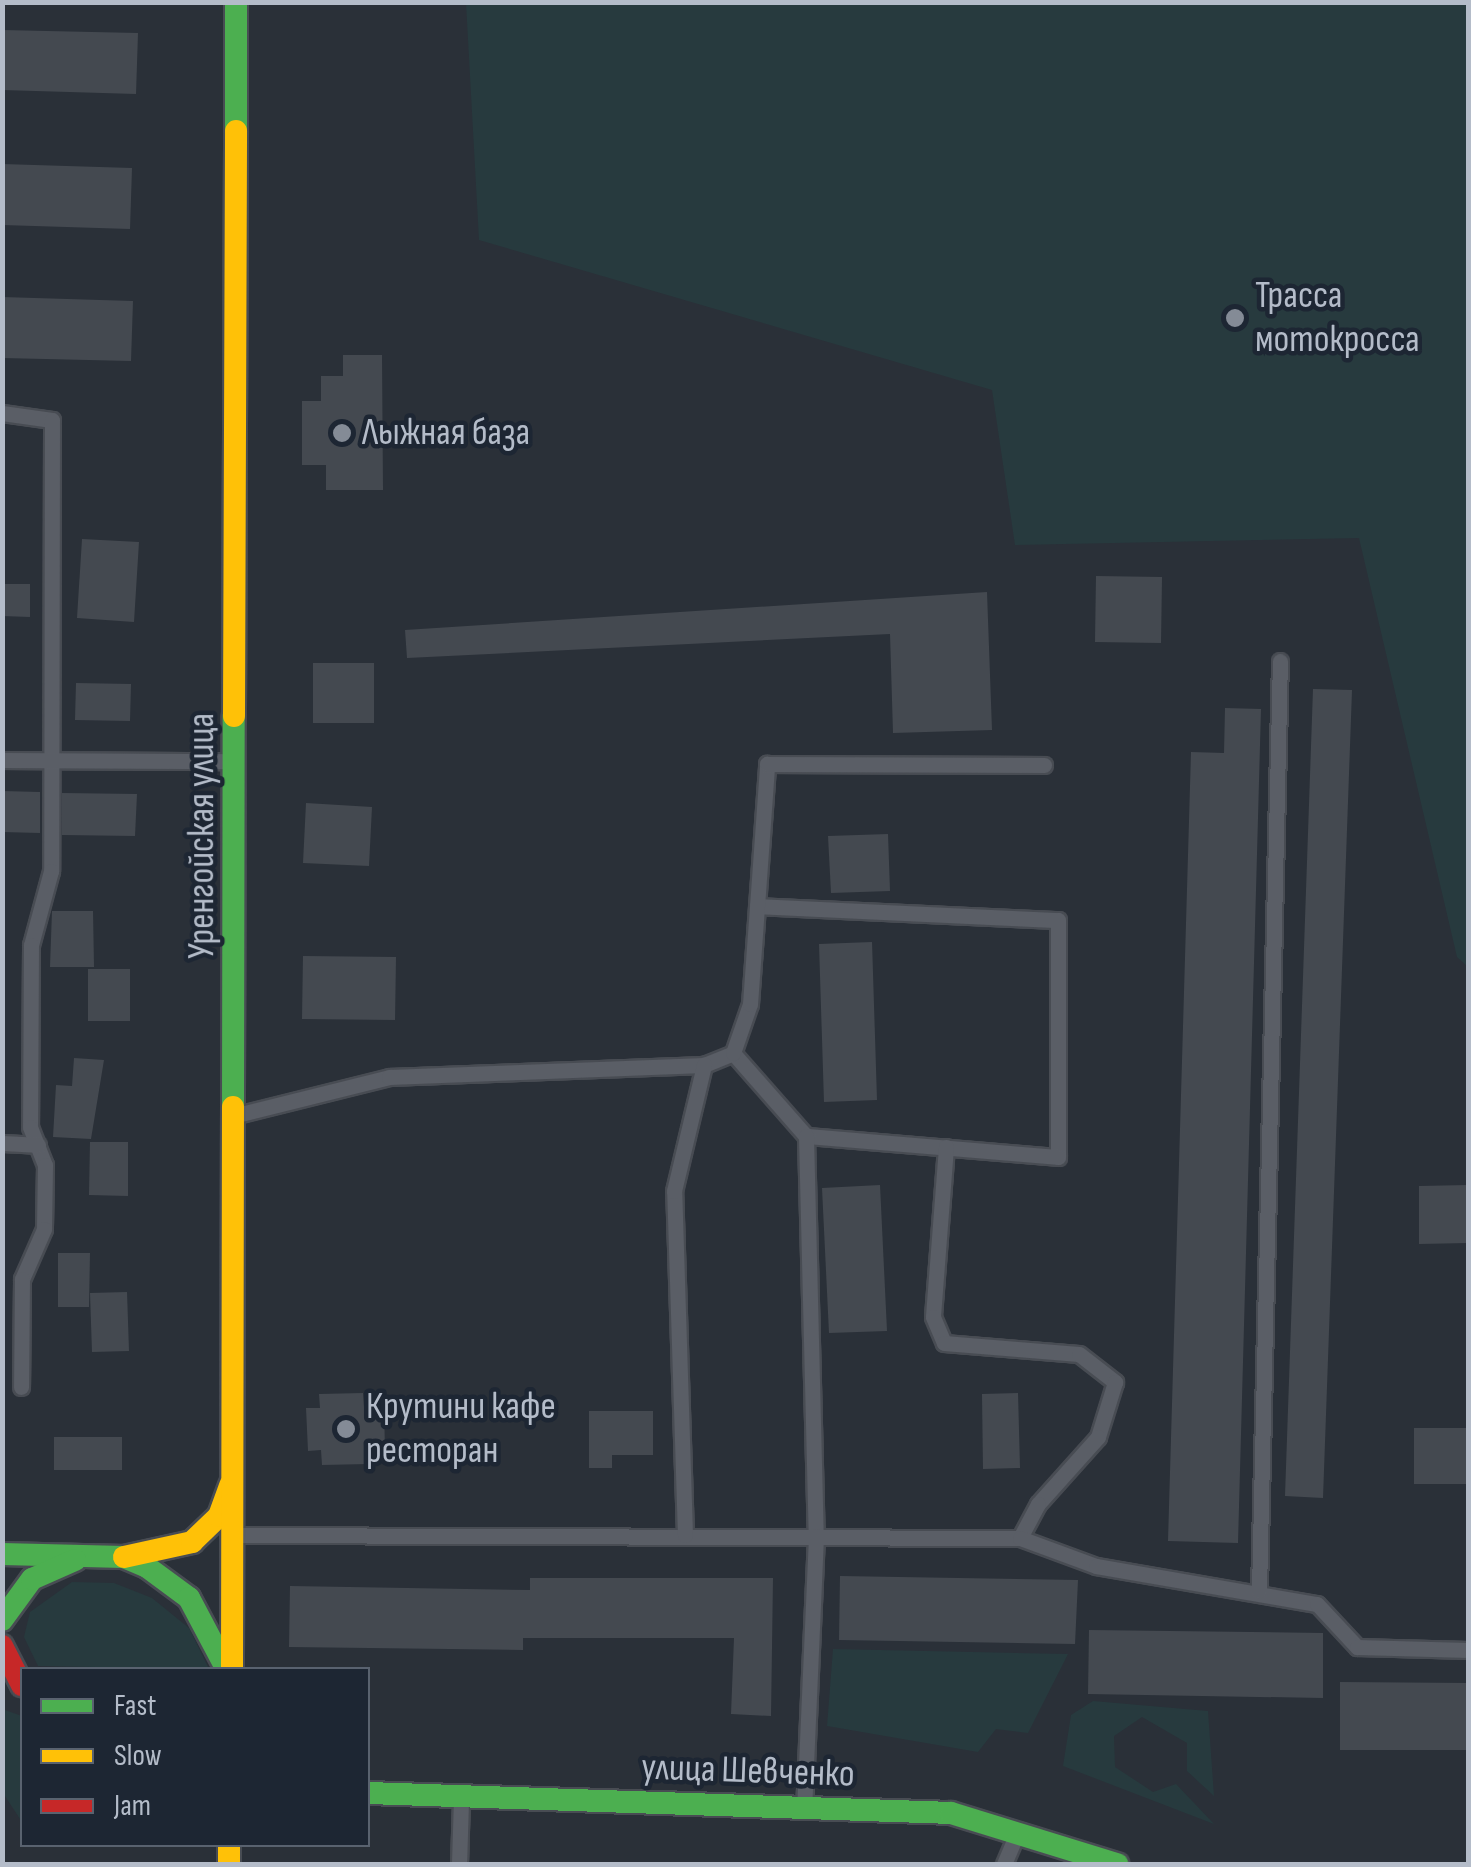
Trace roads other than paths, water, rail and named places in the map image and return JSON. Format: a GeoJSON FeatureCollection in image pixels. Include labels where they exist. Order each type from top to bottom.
{"type":"FeatureCollection","features":[{"type":"Feature","properties":{"kind":"street","name":"Уренгойская улица"},"geometry":{"type":"LineString","coordinates":[[230,1667],[236,1115],[236,2]]}},
{"type":"Feature","properties":{"kind":"street"},"geometry":{"type":"LineString","coordinates":[[2,1620],[16,1593],[50,1568],[172,1551],[210,1529],[227,1503],[234,1464]]}},
{"type":"Feature","properties":{"kind":"street"},"geometry":{"type":"LineString","coordinates":[[2,1554],[113,1557],[188,1598],[228,1667]]}},
{"type":"Feature","properties":{"kind":"street"},"geometry":{"type":"LineString","coordinates":[[2,1646],[20,1684]]}},
{"type":"Feature","properties":{"kind":"street","name":"улица Шевченко"},"geometry":{"type":"LineString","coordinates":[[370,1793],[950,1813],[1019,1827],[1117,1864]]}},
{"type":"Feature","properties":{"kind":"lane"},"geometry":{"type":"LineString","coordinates":[[2,413],[52,420],[50,871],[30,945],[44,1229],[22,1279],[21,1386]]}},
{"type":"Feature","properties":{"kind":"lane"},"geometry":{"type":"LineString","coordinates":[[1259,1591],[1280,661]]}},
{"type":"Feature","properties":{"kind":"lane"},"geometry":{"type":"LineString","coordinates":[[2,760],[237,761]]}},
{"type":"Feature","properties":{"kind":"lane"},"geometry":{"type":"LineString","coordinates":[[236,1115],[389,1077],[704,1066],[734,1053],[750,1004],[766,764],[1044,765]]}},
{"type":"Feature","properties":{"kind":"lane"},"geometry":{"type":"LineString","coordinates":[[758,906],[1058,920],[1058,1157],[806,1136]]}},
{"type":"Feature","properties":{"kind":"lane"},"geometry":{"type":"LineString","coordinates":[[734,1053],[806,1136],[816,1536],[804,1807]]}},
{"type":"Feature","properties":{"kind":"lane"},"geometry":{"type":"LineString","coordinates":[[685,1535],[674,1191],[704,1066]]}},
{"type":"Feature","properties":{"kind":"lane"},"geometry":{"type":"LineString","coordinates":[[2,1143],[38,1144]]}},
{"type":"Feature","properties":{"kind":"lane"},"geometry":{"type":"LineString","coordinates":[[946,1147],[933,1317],[944,1343],[1079,1354],[1115,1382],[1098,1437],[1038,1504],[1020,1538]]}},
{"type":"Feature","properties":{"kind":"lane"},"geometry":{"type":"LineString","coordinates":[[233,1535],[1020,1538],[1096,1566],[1259,1591],[1316,1604],[1356,1647],[1468,1650]]}},
{"type":"Feature","properties":{"kind":"lane"},"geometry":{"type":"LineString","coordinates":[[459,1864],[462,1798]]}},
{"type":"Feature","properties":{"kind":"lane"},"geometry":{"type":"LineString","coordinates":[[1004,1864],[1019,1827]]}},
{"type":"Feature","properties":{"kind":"place","name":"Трасса мотокросса"},"geometry":{"type":"Point","coordinates":[1235,318]}},
{"type":"Feature","properties":{"kind":"place","name":"Лыжная база"},"geometry":{"type":"Point","coordinates":[342,433]}},
{"type":"Feature","properties":{"kind":"place","name":"Крутини кафе ресторан"},"geometry":{"type":"Point","coordinates":[346,1429]}}]}
